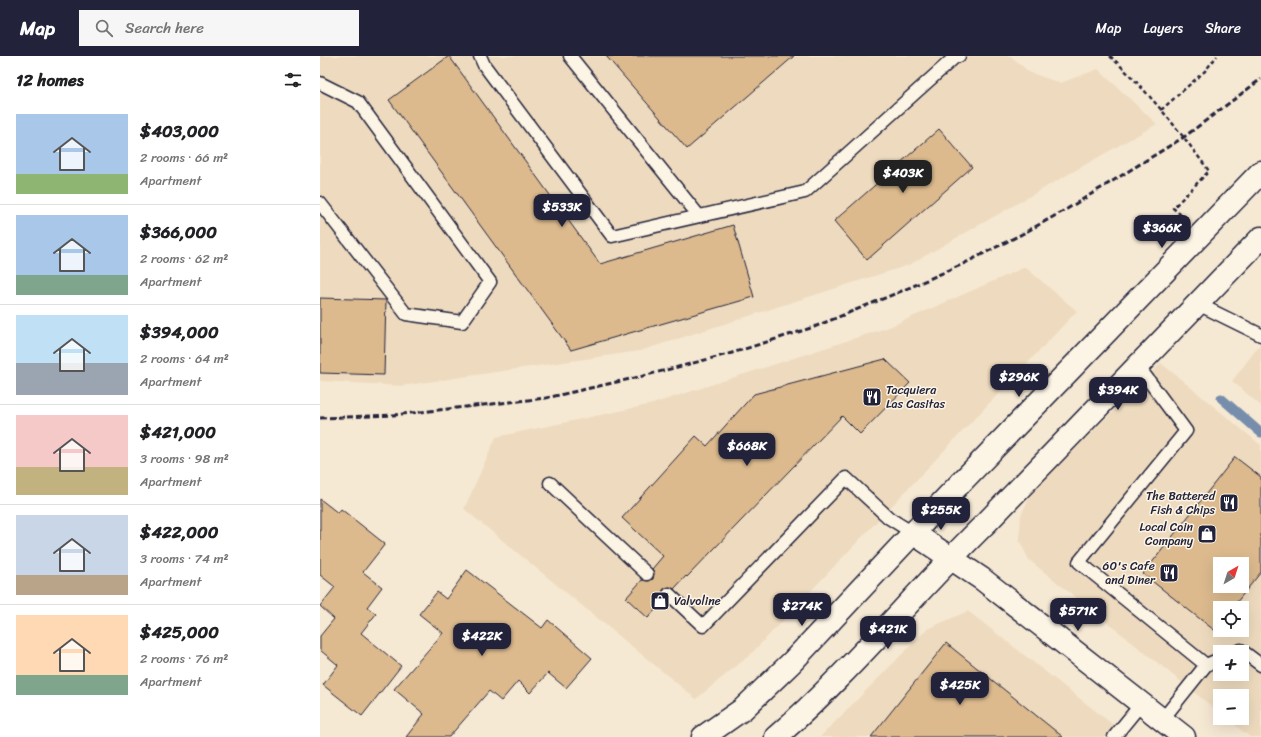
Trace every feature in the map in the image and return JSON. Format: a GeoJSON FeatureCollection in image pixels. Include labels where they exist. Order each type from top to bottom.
{"type":"FeatureCollection","features":[{"type":"Feature","properties":{"kind":"main road"},"geometry":{"type":"LineString","coordinates":[[703,737],[743,708],[792,662],[913,533],[1200,233],[1261,172]]}},
{"type":"Feature","properties":{"kind":"main road"},"geometry":{"type":"LineString","coordinates":[[776,737],[807,710],[918,594],[950,558],[987,522],[1261,238]]}},
{"type":"Feature","properties":{"kind":"main road"},"geometry":{"type":"LineString","coordinates":[[913,533],[982,579],[1184,737]]}},
{"type":"Feature","properties":{"kind":"lane"},"geometry":{"type":"LineString","coordinates":[[480,56],[484,65],[612,236],[805,192],[959,56]]}},
{"type":"Feature","properties":{"kind":"lane"},"geometry":{"type":"LineString","coordinates":[[570,56],[699,216]]}},
{"type":"Feature","properties":{"kind":"lane"},"geometry":{"type":"LineString","coordinates":[[320,83],[358,102],[490,282],[462,322],[406,314],[320,204]]}},
{"type":"Feature","properties":{"kind":"lane"},"geometry":{"type":"LineString","coordinates":[[1198,304],[1261,334]]}},
{"type":"Feature","properties":{"kind":"lane"},"geometry":{"type":"LineString","coordinates":[[1138,366],[1186,431],[1079,562],[1206,665]]}},
{"type":"Feature","properties":{"kind":"lane"},"geometry":{"type":"LineString","coordinates":[[670,594],[703,626],[846,478],[889,518],[913,533]]}},
{"type":"Feature","properties":{"kind":"lane"},"geometry":{"type":"LineString","coordinates":[[550,483],[647,574]]}},
{"type":"Feature","properties":{"kind":"lane"},"geometry":{"type":"LineString","coordinates":[[1249,656],[1261,665]]}},
{"type":"Feature","properties":{"kind":"lane"},"geometry":{"type":"LineString","coordinates":[[1162,720],[1206,665],[1213,662]]}},
{"type":"Feature","properties":{"kind":"lane"},"geometry":{"type":"LineString","coordinates":[[1114,737],[1141,704]]}},
{"type":"Feature","properties":{"kind":"path"},"geometry":{"type":"LineString","coordinates":[[1110,56],[1161,110],[1184,137],[1209,171],[1173,208],[1200,233]]}},
{"type":"Feature","properties":{"kind":"path"},"geometry":{"type":"LineString","coordinates":[[1161,110],[1205,71],[1217,56]]}},
{"type":"Feature","properties":{"kind":"shaded area"},"geometry":{"type":"Polygon","coordinates":[[[320,56],[1011,56],[1029,72],[1060,83],[1098,69],[1157,124],[909,265],[640,351],[401,386],[320,381],[320,56]]]}},
{"type":"Feature","properties":{"kind":"shaded area"},"geometry":{"type":"Polygon","coordinates":[[[1025,267],[1077,311],[750,655],[696,699],[464,509],[496,437],[652,404],[889,327],[1025,267]]]}},
{"type":"Feature","properties":{"kind":"shaded area"},"geometry":{"type":"Polygon","coordinates":[[[1261,343],[1261,406],[1232,381],[1261,343]]]}},
{"type":"Feature","properties":{"kind":"shaded area"},"geometry":{"type":"Polygon","coordinates":[[[1161,363],[1261,445],[1261,737],[1250,737],[1235,725],[1249,725],[1249,689],[1213,689],[1213,707],[1029,560],[1019,540],[1021,515],[1032,492],[1161,363]]]}},
{"type":"Feature","properties":{"kind":"shaded area"},"geometry":{"type":"Polygon","coordinates":[[[968,611],[1129,737],[820,737],[927,629],[968,611]]]}},
{"type":"Feature","properties":{"kind":"building"},"geometry":{"type":"Polygon","coordinates":[[[449,56],[600,264],[733,225],[754,297],[571,350],[389,100],[449,56]]]}},
{"type":"Feature","properties":{"kind":"building"},"geometry":{"type":"Polygon","coordinates":[[[606,56],[794,56],[687,149],[606,56]]]}},
{"type":"Feature","properties":{"kind":"building"},"geometry":{"type":"Polygon","coordinates":[[[939,129],[972,167],[867,260],[834,221],[939,129]]]}},
{"type":"Feature","properties":{"kind":"building"},"geometry":{"type":"Polygon","coordinates":[[[320,298],[386,300],[384,375],[320,373],[320,298]]]}},
{"type":"Feature","properties":{"kind":"building"},"geometry":{"type":"Polygon","coordinates":[[[885,359],[910,383],[860,434],[842,416],[687,577],[686,576],[674,589],[670,587],[664,589],[662,596],[664,600],[648,618],[626,598],[642,580],[649,581],[653,579],[654,572],[652,569],[663,556],[622,518],[696,436],[707,446],[754,394],[885,359]]]}},
{"type":"Feature","properties":{"kind":"building"},"geometry":{"type":"Polygon","coordinates":[[[1235,457],[1261,477],[1261,572],[1249,587],[1249,557],[1213,557],[1213,593],[1244,593],[1238,601],[1213,601],[1213,629],[1143,574],[1235,457]]]}},
{"type":"Feature","properties":{"kind":"building"},"geometry":{"type":"Polygon","coordinates":[[[320,499],[338,513],[341,509],[385,544],[363,572],[382,587],[367,607],[376,614],[361,633],[401,666],[362,716],[323,685],[338,665],[320,650],[320,636],[334,619],[320,606],[335,587],[320,575],[320,499]]]}},
{"type":"Feature","properties":{"kind":"building"},"geometry":{"type":"Polygon","coordinates":[[[467,570],[542,628],[548,620],[592,658],[566,688],[548,673],[530,693],[518,681],[501,701],[489,691],[449,737],[406,737],[424,714],[394,689],[443,633],[419,614],[437,592],[446,599],[467,570]]]}},
{"type":"Feature","properties":{"kind":"building"},"geometry":{"type":"Polygon","coordinates":[[[946,643],[1063,737],[871,737],[946,643]]]}},
{"type":"Feature","properties":{"kind":"waterway"},"geometry":{"type":"LineString","coordinates":[[1221,398],[1261,433]]}},
{"type":"Feature","properties":{"kind":"railway"},"geometry":{"type":"LineString","coordinates":[[320,418],[393,415],[546,398],[639,377],[732,353],[814,327],[963,264],[1024,233],[1067,209],[1184,137],[1261,79]]}},
{"type":"Feature","properties":{"kind":"place","name":"Tacquiera Las Casitas"},"geometry":{"type":"Point","coordinates":[872,397]}},
{"type":"Feature","properties":{"kind":"place","name":"The Battered Fish & Chips"},"geometry":{"type":"Point","coordinates":[1229,503]}},
{"type":"Feature","properties":{"kind":"place","name":"Local Coin Company"},"geometry":{"type":"Point","coordinates":[1207,534]}},
{"type":"Feature","properties":{"kind":"place","name":"60's Cafe and Diner"},"geometry":{"type":"Point","coordinates":[1169,573]}},
{"type":"Feature","properties":{"kind":"place","name":"Valvoline"},"geometry":{"type":"Point","coordinates":[660,601]}}]}
